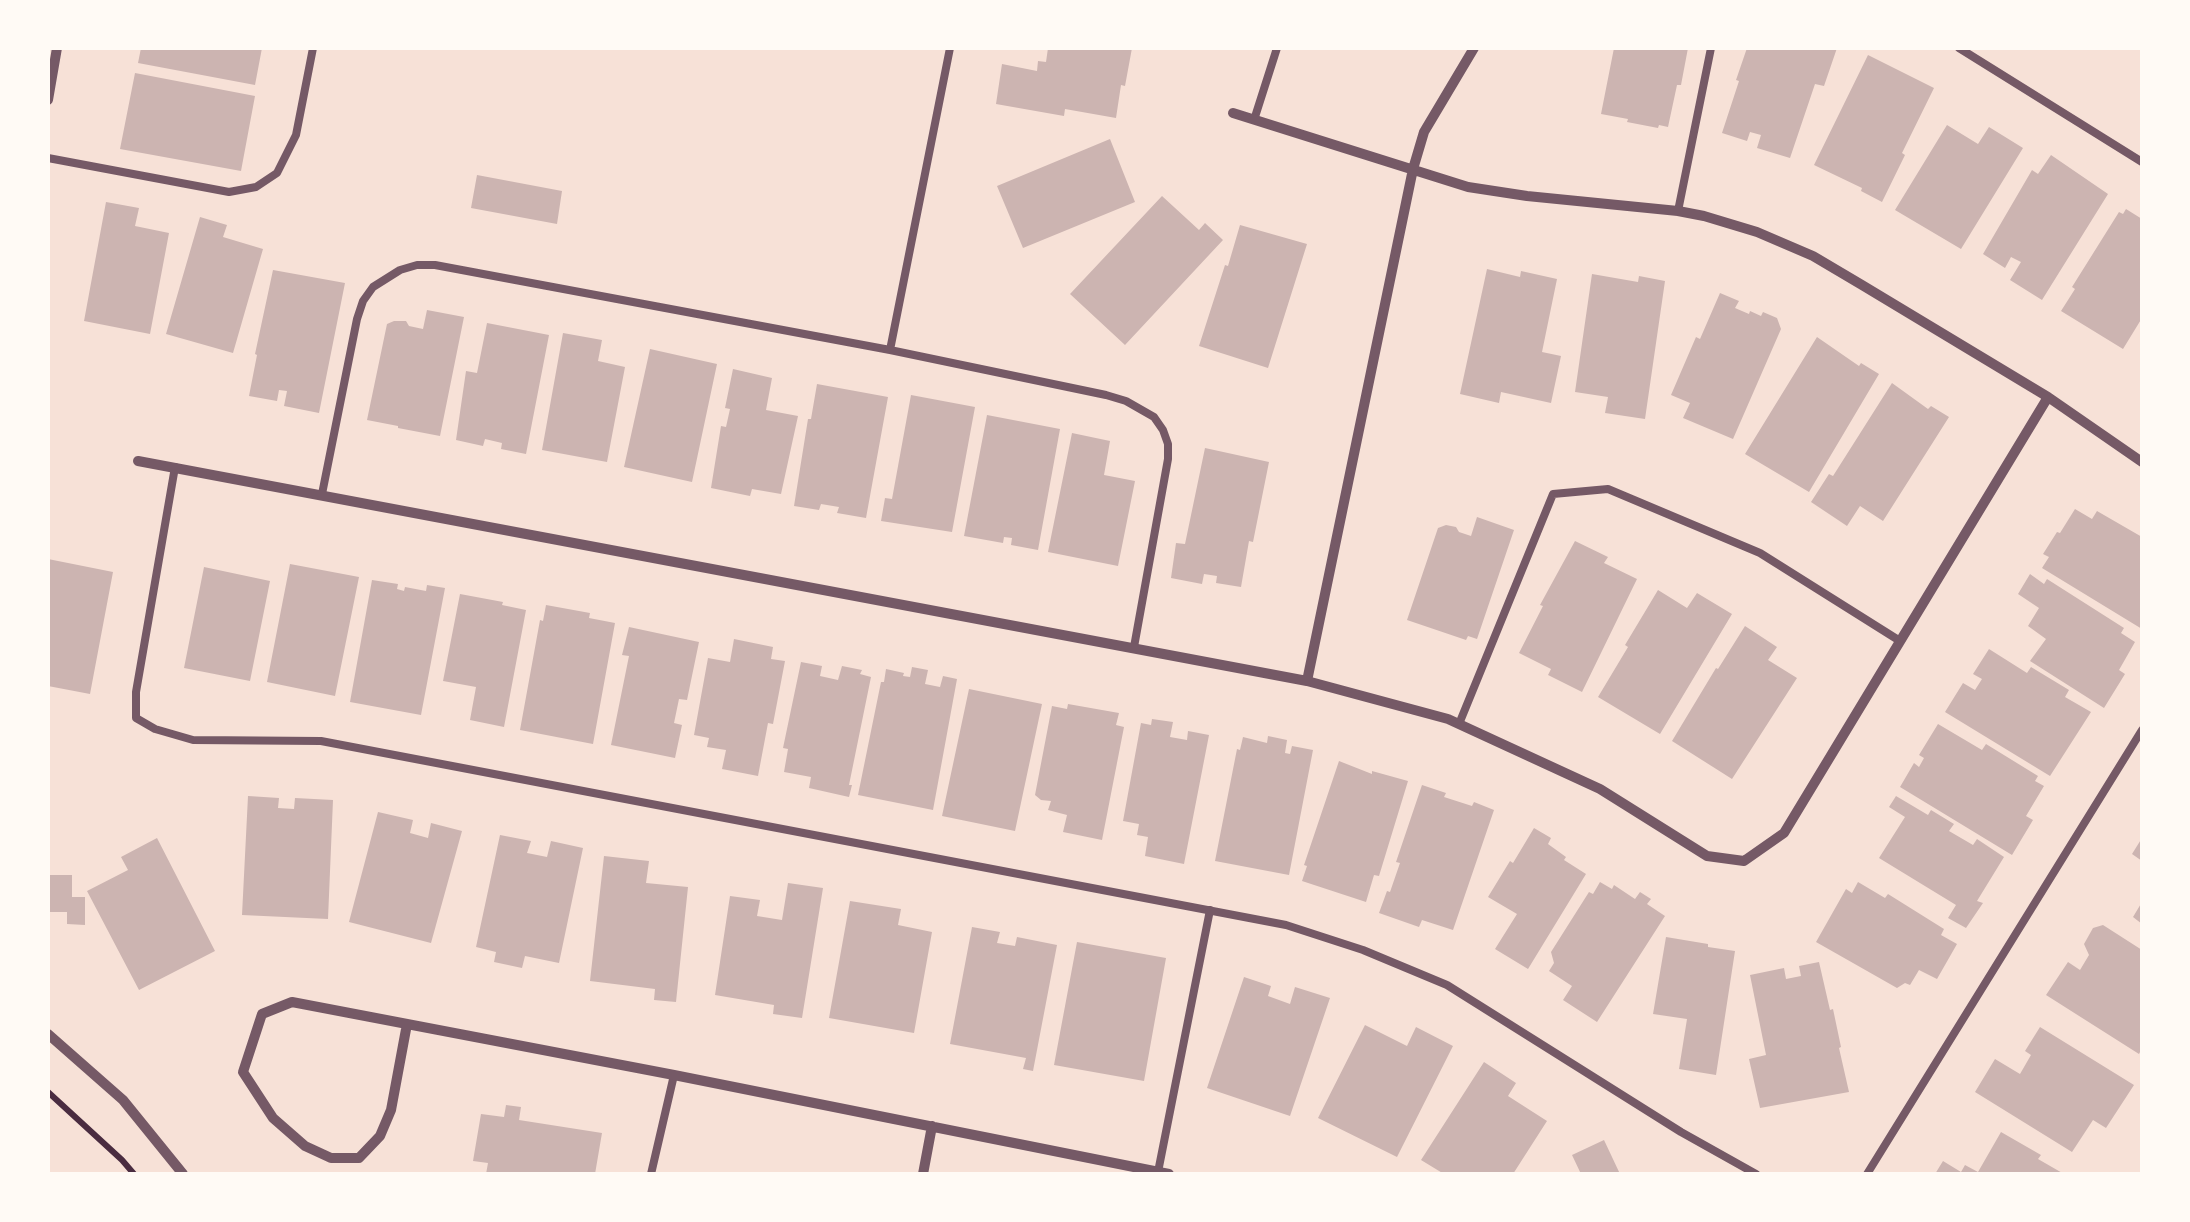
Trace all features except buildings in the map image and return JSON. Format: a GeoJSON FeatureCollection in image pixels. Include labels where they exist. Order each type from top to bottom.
{"type":"FeatureCollection","features":[{"type":"Feature","properties":{"kind":"street"},"geometry":{"type":"LineString","coordinates":[[48,100],[57,48]]}},
{"type":"Feature","properties":{"kind":"street"},"geometry":{"type":"LineString","coordinates":[[1307,681],[1412,170],[1430,120],[1474,48]]}},
{"type":"Feature","properties":{"kind":"street"},"geometry":{"type":"LineString","coordinates":[[1233,113],[1468,187],[1678,211],[1784,242],[2048,397],[2142,462]]}},
{"type":"Feature","properties":{"kind":"street"},"geometry":{"type":"LineString","coordinates":[[138,461],[1307,681],[1448,719],[1600,789],[1707,856],[1744,861],[1784,833],[2048,397]]}},
{"type":"Feature","properties":{"kind":"street"},"geometry":{"type":"LineString","coordinates":[[407,1024],[391,1110],[380,1136],[359,1158],[331,1158],[305,1146],[273,1118],[243,1072],[262,1014],[292,1002],[674,1075],[1163,1173]]}},
{"type":"Feature","properties":{"kind":"street"},"geometry":{"type":"LineString","coordinates":[[48,1034],[123,1100],[183,1174]]}},
{"type":"Feature","properties":{"kind":"street"},"geometry":{"type":"LineString","coordinates":[[923,1174],[932,1126]]}},
{"type":"Feature","properties":{"kind":"lane"},"geometry":{"type":"LineString","coordinates":[[48,158],[229,192],[256,187],[277,173],[296,135],[313,48]]}},
{"type":"Feature","properties":{"kind":"lane"},"geometry":{"type":"LineString","coordinates":[[890,350],[950,48]]}},
{"type":"Feature","properties":{"kind":"lane"},"geometry":{"type":"LineString","coordinates":[[1254,120],[1277,48]]}},
{"type":"Feature","properties":{"kind":"lane"},"geometry":{"type":"LineString","coordinates":[[1678,211],[1710,48]]}},
{"type":"Feature","properties":{"kind":"lane"},"geometry":{"type":"LineString","coordinates":[[1958,48],[2142,162]]}},
{"type":"Feature","properties":{"kind":"lane"},"geometry":{"type":"LineString","coordinates":[[322,494],[363,301],[374,287],[400,270],[435,265],[890,350],[1126,400],[1154,417],[1168,444],[1168,459],[1134,648]]}},
{"type":"Feature","properties":{"kind":"lane"},"geometry":{"type":"LineString","coordinates":[[175,468],[136,692],[136,718],[155,730],[193,740],[321,741],[1286,924],[1363,950],[1446,985],[1681,1132],[1756,1174]]}},
{"type":"Feature","properties":{"kind":"lane"},"geometry":{"type":"LineString","coordinates":[[1459,724],[1554,494],[1608,489],[1625,496],[1760,554],[1900,641]]}},
{"type":"Feature","properties":{"kind":"lane"},"geometry":{"type":"LineString","coordinates":[[1867,1174],[2142,730]]}},
{"type":"Feature","properties":{"kind":"lane"},"geometry":{"type":"LineString","coordinates":[[1163,1173],[1210,910]]}},
{"type":"Feature","properties":{"kind":"lane"},"geometry":{"type":"LineString","coordinates":[[651,1174],[674,1075]]}},
{"type":"Feature","properties":{"kind":"path"},"geometry":{"type":"LineString","coordinates":[[48,1092],[134,1174]]}}]}
